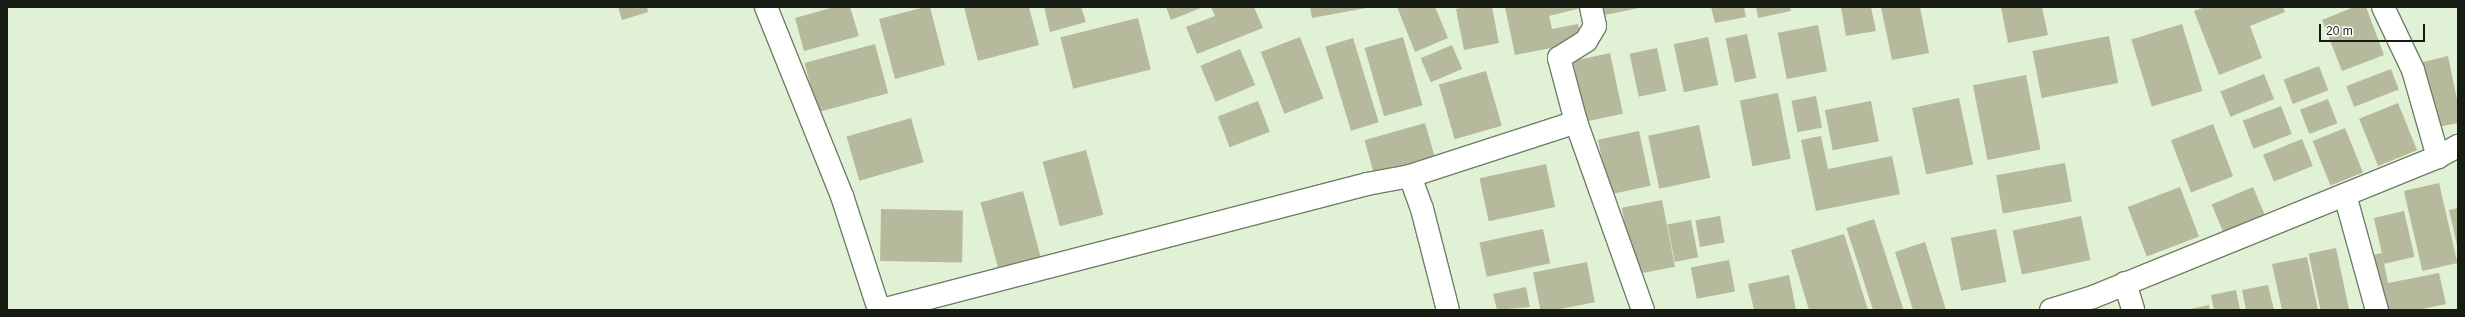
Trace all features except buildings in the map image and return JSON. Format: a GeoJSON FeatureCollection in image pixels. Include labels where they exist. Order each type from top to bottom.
{"type":"FeatureCollection","features":[{"type":"Feature","properties":{"kind":"street"},"geometry":{"type":"LineString","coordinates":[[1591,7],[1595,26],[1586,41],[1559,58],[1576,122],[1643,310]]}},
{"type":"Feature","properties":{"kind":"street"},"geometry":{"type":"LineString","coordinates":[[2383,7],[2413,70],[2438,157]]}},
{"type":"Feature","properties":{"kind":"street"},"geometry":{"type":"LineString","coordinates":[[774,9],[842,196],[879,310]]}},
{"type":"Feature","properties":{"kind":"street"},"geometry":{"type":"LineString","coordinates":[[882,310],[1367,184],[1410,176],[1576,122]]}},
{"type":"Feature","properties":{"kind":"street"},"geometry":{"type":"LineString","coordinates":[[2050,310],[2125,283],[2346,195],[2438,157],[2458,146]]}},
{"type":"Feature","properties":{"kind":"street"},"geometry":{"type":"LineString","coordinates":[[1410,176],[1422,209],[1448,310]]}},
{"type":"Feature","properties":{"kind":"street"},"geometry":{"type":"LineString","coordinates":[[2346,195],[2376,310]]}},
{"type":"Feature","properties":{"kind":"street"},"geometry":{"type":"LineString","coordinates":[[2125,283],[2133,310]]}}]}
